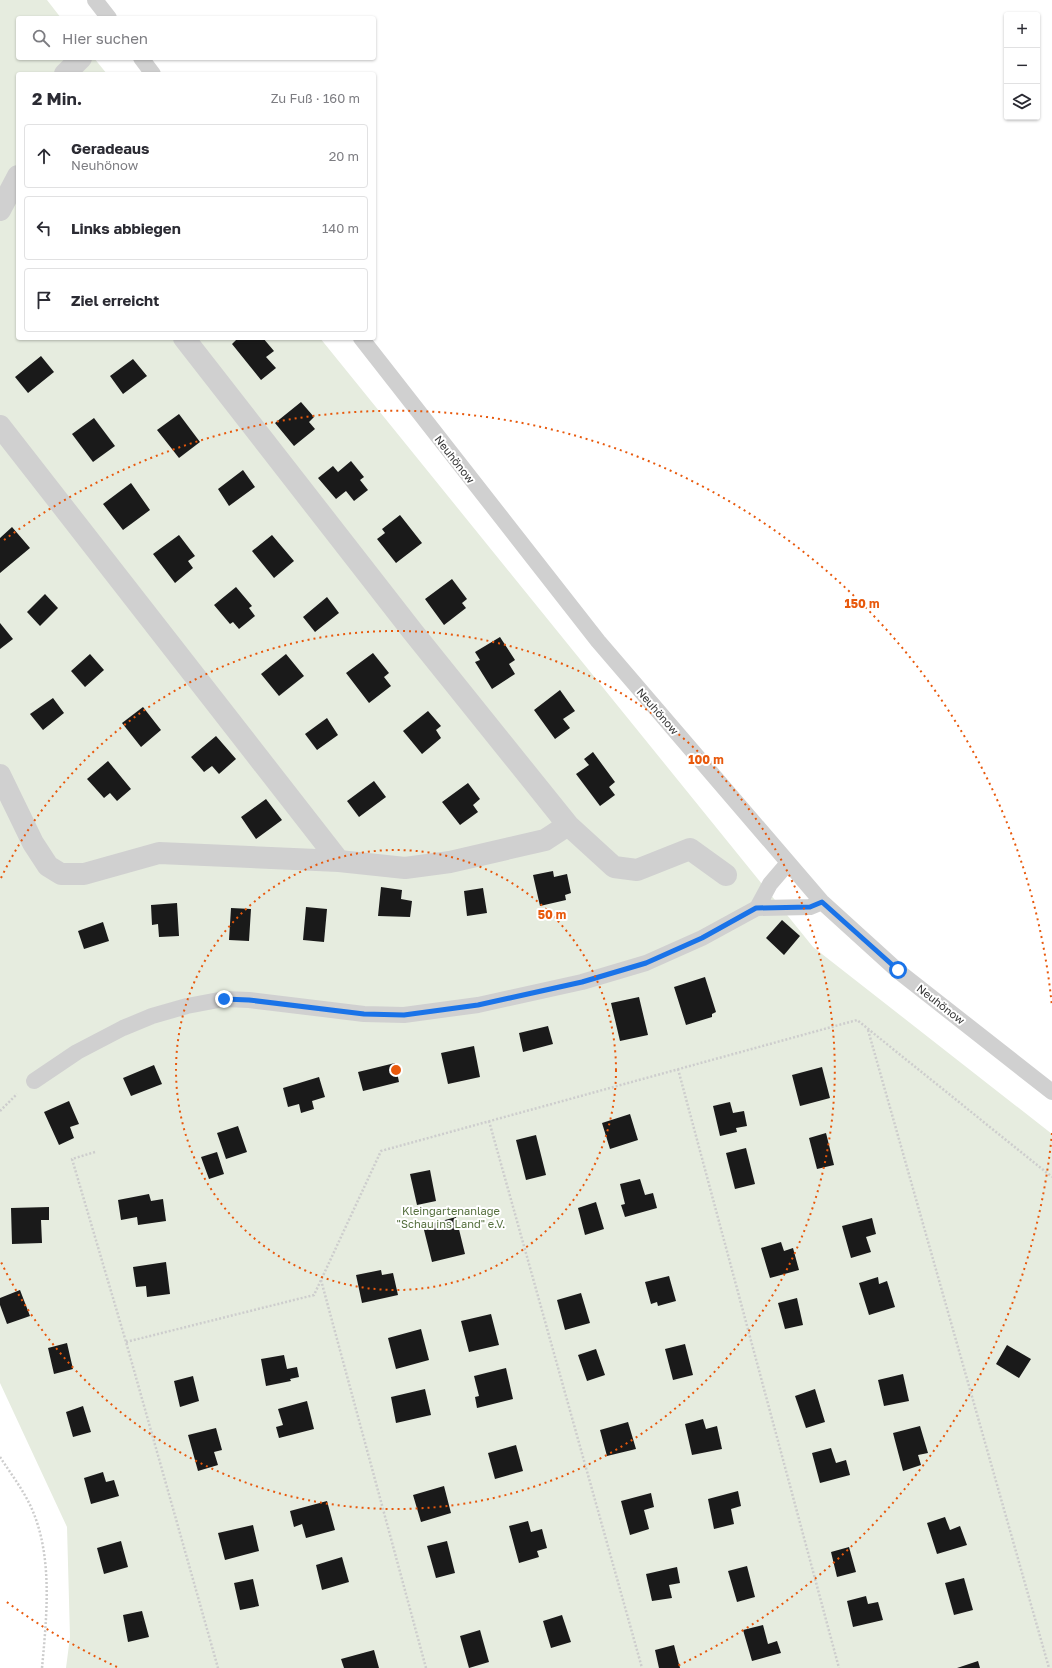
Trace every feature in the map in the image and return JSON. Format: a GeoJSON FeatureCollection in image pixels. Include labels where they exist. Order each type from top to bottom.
{"type":"FeatureCollection","features":[{"type":"Feature","properties":{"kind":"street"},"geometry":{"type":"LineString","coordinates":[[67,72],[79,60]]}},
{"type":"Feature","properties":{"kind":"street"},"geometry":{"type":"LineString","coordinates":[[0,210],[16,180]]}},
{"type":"Feature","properties":{"kind":"street"},"geometry":{"type":"LineString","coordinates":[[186,340],[413,632],[568,825],[614,868],[637,870],[690,849],[726,875]]}},
{"type":"Feature","properties":{"kind":"street"},"geometry":{"type":"LineString","coordinates":[[0,426],[339,861]]}},
{"type":"Feature","properties":{"kind":"street"},"geometry":{"type":"LineString","coordinates":[[0,775],[33,843],[48,866],[61,874],[84,874],[158,853],[339,861],[405,868],[450,862],[545,840],[568,825]]}},
{"type":"Feature","properties":{"kind":"lane"},"geometry":{"type":"LineString","coordinates":[[95,0],[107,16]]}},
{"type":"Feature","properties":{"kind":"lane"},"geometry":{"type":"LineString","coordinates":[[142,60],[152,72]]}},
{"type":"Feature","properties":{"kind":"lane","name":"Neuhönow"},"geometry":{"type":"LineString","coordinates":[[362,340],[598,641],[822,902],[898,970],[1052,1092]]}},
{"type":"Feature","properties":{"kind":"lane"},"geometry":{"type":"LineString","coordinates":[[756,908],[770,884],[788,863]]}},
{"type":"Feature","properties":{"kind":"lane"},"geometry":{"type":"LineString","coordinates":[[34,1081],[76,1052],[123,1028],[152,1016],[186,1006],[224,999],[249,1000],[364,1014],[404,1015],[478,1005],[582,982],[646,963],[702,938],[756,908],[810,907],[822,902]]}},
{"type":"Feature","properties":{"kind":"path"},"geometry":{"type":"LineString","coordinates":[[126,1342],[314,1295],[381,1151],[857,1020],[1052,1177]]}},
{"type":"Feature","properties":{"kind":"path"},"geometry":{"type":"LineString","coordinates":[[868,1029],[1049,1668]]}},
{"type":"Feature","properties":{"kind":"path"},"geometry":{"type":"LineString","coordinates":[[678,1069],[839,1668]]}},
{"type":"Feature","properties":{"kind":"path"},"geometry":{"type":"LineString","coordinates":[[489,1121],[642,1668]]}},
{"type":"Feature","properties":{"kind":"path"},"geometry":{"type":"LineString","coordinates":[[95,1152],[72,1159],[126,1342],[218,1668]]}},
{"type":"Feature","properties":{"kind":"path"},"geometry":{"type":"LineString","coordinates":[[321,1280],[426,1668]]}},
{"type":"Feature","properties":{"kind":"path"},"geometry":{"type":"LineString","coordinates":[[0,1457],[27,1499],[39,1532],[45,1566],[46,1625],[42,1668]]}},
{"type":"Feature","properties":{"kind":"green space","name":"Kleingartenanlage \"Schau ins Land\" e.V."},"geometry":{"type":"Polygon","coordinates":[[[0,0],[47,0],[59,16],[16,16],[16,60],[96,60],[105,72],[16,72],[16,340],[322,340],[813,947],[1052,1134],[1052,1668],[66,1668],[70,1637],[67,1527],[0,1383],[0,0]]]}},
{"type":"Feature","properties":{"kind":"building"},"geometry":{"type":"Polygon","coordinates":[[[236,340],[265,340],[274,351],[266,357],[276,368],[261,380],[232,344],[236,340]]]}},
{"type":"Feature","properties":{"kind":"building"},"geometry":{"type":"Polygon","coordinates":[[[41,356],[54,372],[28,393],[15,377],[41,356]]]}},
{"type":"Feature","properties":{"kind":"building"},"geometry":{"type":"Polygon","coordinates":[[[133,359],[147,376],[123,394],[110,376],[133,359]]]}},
{"type":"Feature","properties":{"kind":"building"},"geometry":{"type":"Polygon","coordinates":[[[301,402],[314,417],[309,422],[315,429],[294,446],[275,423],[301,402]]]}},
{"type":"Feature","properties":{"kind":"building"},"geometry":{"type":"Polygon","coordinates":[[[179,414],[200,442],[179,458],[157,430],[179,414]]]}},
{"type":"Feature","properties":{"kind":"building"},"geometry":{"type":"Polygon","coordinates":[[[94,418],[115,446],[93,462],[72,434],[94,418]]]}},
{"type":"Feature","properties":{"kind":"building"},"geometry":{"type":"Polygon","coordinates":[[[351,461],[364,477],[360,480],[368,490],[354,501],[346,491],[336,499],[318,478],[333,466],[338,472],[351,461]]]}},
{"type":"Feature","properties":{"kind":"building"},"geometry":{"type":"Polygon","coordinates":[[[243,470],[255,487],[229,506],[218,489],[243,470]]]}},
{"type":"Feature","properties":{"kind":"building"},"geometry":{"type":"Polygon","coordinates":[[[131,483],[150,510],[123,530],[103,504],[131,483]]]}},
{"type":"Feature","properties":{"kind":"building"},"geometry":{"type":"Polygon","coordinates":[[[400,515],[422,543],[396,563],[377,539],[385,533],[382,529],[400,515]]]}},
{"type":"Feature","properties":{"kind":"building"},"geometry":{"type":"Polygon","coordinates":[[[12,527],[30,548],[0,573],[0,538],[12,527]]]}},
{"type":"Feature","properties":{"kind":"building"},"geometry":{"type":"Polygon","coordinates":[[[179,535],[195,556],[188,561],[193,568],[175,583],[153,554],[179,535]]]}},
{"type":"Feature","properties":{"kind":"building"},"geometry":{"type":"Polygon","coordinates":[[[272,535],[294,561],[274,578],[252,551],[272,535]]]}},
{"type":"Feature","properties":{"kind":"building"},"geometry":{"type":"Polygon","coordinates":[[[452,579],[467,599],[462,603],[466,608],[444,625],[425,599],[452,579]]]}},
{"type":"Feature","properties":{"kind":"building"},"geometry":{"type":"Polygon","coordinates":[[[236,587],[252,606],[249,608],[255,616],[239,629],[233,622],[230,624],[214,605],[236,587]]]}},
{"type":"Feature","properties":{"kind":"building"},"geometry":{"type":"Polygon","coordinates":[[[45,594],[58,608],[40,626],[27,612],[45,594]]]}},
{"type":"Feature","properties":{"kind":"building"},"geometry":{"type":"Polygon","coordinates":[[[327,597],[339,613],[315,632],[303,617],[327,597]]]}},
{"type":"Feature","properties":{"kind":"building"},"geometry":{"type":"Polygon","coordinates":[[[0,623],[13,639],[0,649],[0,623]]]}},
{"type":"Feature","properties":{"kind":"building"},"geometry":{"type":"Polygon","coordinates":[[[500,637],[515,660],[509,664],[515,674],[492,689],[475,662],[480,660],[475,652],[500,637]]]}},
{"type":"Feature","properties":{"kind":"building"},"geometry":{"type":"Polygon","coordinates":[[[373,653],[389,673],[384,677],[391,686],[369,703],[346,673],[373,653]]]}},
{"type":"Feature","properties":{"kind":"building"},"geometry":{"type":"Polygon","coordinates":[[[90,654],[104,670],[85,687],[71,671],[90,654]]]}},
{"type":"Feature","properties":{"kind":"building"},"geometry":{"type":"Polygon","coordinates":[[[286,654],[304,676],[279,696],[261,674],[286,654]]]}},
{"type":"Feature","properties":{"kind":"building"},"geometry":{"type":"Polygon","coordinates":[[[560,690],[575,711],[563,719],[570,728],[555,739],[534,710],[560,690]]]}},
{"type":"Feature","properties":{"kind":"building"},"geometry":{"type":"Polygon","coordinates":[[[53,698],[64,713],[43,730],[30,714],[53,698]]]}},
{"type":"Feature","properties":{"kind":"building"},"geometry":{"type":"Polygon","coordinates":[[[143,707],[161,730],[141,747],[122,723],[143,707]]]}},
{"type":"Feature","properties":{"kind":"building"},"geometry":{"type":"Polygon","coordinates":[[[428,711],[441,726],[436,730],[441,738],[422,754],[403,731],[428,711]]]}},
{"type":"Feature","properties":{"kind":"building"},"geometry":{"type":"Polygon","coordinates":[[[327,718],[338,735],[317,750],[305,734],[327,718]]]}},
{"type":"Feature","properties":{"kind":"building"},"geometry":{"type":"Polygon","coordinates":[[[216,736],[236,759],[219,774],[212,766],[204,772],[191,757],[216,736]]]}},
{"type":"Feature","properties":{"kind":"building"},"geometry":{"type":"Polygon","coordinates":[[[593,752],[615,782],[609,787],[615,795],[600,806],[576,774],[589,765],[584,759],[593,752]]]}},
{"type":"Feature","properties":{"kind":"building"},"geometry":{"type":"Polygon","coordinates":[[[108,761],[131,789],[117,801],[110,793],[104,798],[87,779],[108,761]]]}},
{"type":"Feature","properties":{"kind":"building"},"geometry":{"type":"Polygon","coordinates":[[[374,781],[386,797],[359,817],[347,801],[374,781]]]}},
{"type":"Feature","properties":{"kind":"building"},"geometry":{"type":"Polygon","coordinates":[[[468,783],[480,799],[473,805],[478,812],[460,825],[442,802],[468,783]]]}},
{"type":"Feature","properties":{"kind":"building"},"geometry":{"type":"Polygon","coordinates":[[[266,799],[282,820],[256,839],[241,817],[266,799]]]}},
{"type":"Feature","properties":{"kind":"building"},"geometry":{"type":"Polygon","coordinates":[[[553,871],[554,877],[567,874],[571,893],[565,895],[566,900],[540,906],[533,875],[553,871]]]}},
{"type":"Feature","properties":{"kind":"building"},"geometry":{"type":"Polygon","coordinates":[[[381,887],[402,890],[401,899],[412,901],[410,917],[378,916],[381,887]]]}},
{"type":"Feature","properties":{"kind":"building"},"geometry":{"type":"Polygon","coordinates":[[[483,888],[487,913],[467,916],[464,891],[483,888]]]}},
{"type":"Feature","properties":{"kind":"building"},"geometry":{"type":"Polygon","coordinates":[[[177,903],[179,936],[159,937],[158,924],[152,925],[151,905],[177,903]]]}},
{"type":"Feature","properties":{"kind":"building"},"geometry":{"type":"Polygon","coordinates":[[[306,907],[327,909],[324,942],[303,940],[306,907]]]}},
{"type":"Feature","properties":{"kind":"building"},"geometry":{"type":"Polygon","coordinates":[[[231,908],[251,909],[249,941],[229,940],[231,908]]]}},
{"type":"Feature","properties":{"kind":"building"},"geometry":{"type":"Polygon","coordinates":[[[782,920],[800,936],[784,955],[766,938],[782,920]]]}},
{"type":"Feature","properties":{"kind":"building"},"geometry":{"type":"Polygon","coordinates":[[[103,922],[109,941],[84,949],[78,931],[103,922]]]}},
{"type":"Feature","properties":{"kind":"building"},"geometry":{"type":"Polygon","coordinates":[[[705,977],[716,1012],[712,1014],[712,1017],[686,1025],[674,987],[705,977]]]}},
{"type":"Feature","properties":{"kind":"building"},"geometry":{"type":"Polygon","coordinates":[[[639,997],[648,1035],[620,1041],[611,1003],[639,997]]]}},
{"type":"Feature","properties":{"kind":"building"},"geometry":{"type":"Polygon","coordinates":[[[548,1026],[553,1044],[523,1052],[519,1033],[548,1026]]]}},
{"type":"Feature","properties":{"kind":"building"},"geometry":{"type":"Polygon","coordinates":[[[474,1046],[480,1077],[448,1084],[441,1053],[474,1046]]]}},
{"type":"Feature","properties":{"kind":"building"},"geometry":{"type":"Polygon","coordinates":[[[395,1063],[399,1082],[363,1091],[358,1072],[395,1063]]]}},
{"type":"Feature","properties":{"kind":"building"},"geometry":{"type":"Polygon","coordinates":[[[154,1065],[162,1084],[131,1096],[123,1078],[154,1065]]]}},
{"type":"Feature","properties":{"kind":"building"},"geometry":{"type":"Polygon","coordinates":[[[822,1067],[830,1098],[800,1106],[792,1075],[822,1067]]]}},
{"type":"Feature","properties":{"kind":"building"},"geometry":{"type":"Polygon","coordinates":[[[319,1077],[325,1097],[312,1101],[314,1109],[301,1113],[299,1104],[288,1107],[283,1088],[319,1077]]]}},
{"type":"Feature","properties":{"kind":"building"},"geometry":{"type":"Polygon","coordinates":[[[69,1101],[79,1124],[70,1127],[74,1138],[59,1145],[44,1112],[69,1101]]]}},
{"type":"Feature","properties":{"kind":"building"},"geometry":{"type":"Polygon","coordinates":[[[730,1102],[733,1113],[744,1111],[747,1126],[736,1128],[737,1132],[720,1136],[713,1106],[730,1102]]]}},
{"type":"Feature","properties":{"kind":"building"},"geometry":{"type":"Polygon","coordinates":[[[630,1114],[638,1140],[610,1149],[602,1123],[630,1114]]]}},
{"type":"Feature","properties":{"kind":"building"},"geometry":{"type":"Polygon","coordinates":[[[238,1126],[247,1152],[226,1159],[217,1133],[238,1126]]]}},
{"type":"Feature","properties":{"kind":"building"},"geometry":{"type":"Polygon","coordinates":[[[826,1133],[834,1165],[817,1169],[809,1138],[826,1133]]]}},
{"type":"Feature","properties":{"kind":"building"},"geometry":{"type":"Polygon","coordinates":[[[536,1135],[546,1175],[526,1180],[516,1140],[536,1135]]]}},
{"type":"Feature","properties":{"kind":"building"},"geometry":{"type":"Polygon","coordinates":[[[746,1148],[755,1184],[735,1189],[726,1153],[746,1148]]]}},
{"type":"Feature","properties":{"kind":"building"},"geometry":{"type":"Polygon","coordinates":[[[217,1152],[224,1174],[209,1179],[201,1157],[217,1152]]]}},
{"type":"Feature","properties":{"kind":"building"},"geometry":{"type":"Polygon","coordinates":[[[430,1170],[436,1201],[417,1205],[410,1174],[430,1170]]]}},
{"type":"Feature","properties":{"kind":"building"},"geometry":{"type":"Polygon","coordinates":[[[640,1179],[645,1195],[653,1193],[657,1208],[625,1217],[621,1205],[625,1204],[620,1184],[640,1179]]]}},
{"type":"Feature","properties":{"kind":"building"},"geometry":{"type":"Polygon","coordinates":[[[149,1194],[151,1201],[163,1199],[166,1221],[138,1225],[137,1217],[121,1220],[118,1200],[149,1194]]]}},
{"type":"Feature","properties":{"kind":"building"},"geometry":{"type":"Polygon","coordinates":[[[596,1202],[604,1229],[585,1235],[578,1208],[596,1202]]]}},
{"type":"Feature","properties":{"kind":"building"},"geometry":{"type":"Polygon","coordinates":[[[49,1207],[49,1220],[41,1220],[42,1243],[12,1244],[11,1208],[49,1207]]]}},
{"type":"Feature","properties":{"kind":"building"},"geometry":{"type":"Polygon","coordinates":[[[456,1217],[465,1254],[432,1262],[423,1226],[456,1217]]]}},
{"type":"Feature","properties":{"kind":"building"},"geometry":{"type":"Polygon","coordinates":[[[872,1218],[876,1234],[866,1237],[871,1252],[851,1258],[842,1226],[872,1218]]]}},
{"type":"Feature","properties":{"kind":"building"},"geometry":{"type":"Polygon","coordinates":[[[781,1242],[784,1251],[793,1248],[799,1270],[770,1278],[761,1248],[781,1242]]]}},
{"type":"Feature","properties":{"kind":"building"},"geometry":{"type":"Polygon","coordinates":[[[166,1262],[170,1294],[147,1297],[146,1286],[136,1287],[133,1267],[166,1262]]]}},
{"type":"Feature","properties":{"kind":"building"},"geometry":{"type":"Polygon","coordinates":[[[381,1270],[382,1275],[393,1273],[398,1295],[362,1303],[356,1275],[381,1270]]]}},
{"type":"Feature","properties":{"kind":"building"},"geometry":{"type":"Polygon","coordinates":[[[669,1276],[676,1301],[658,1306],[657,1302],[651,1304],[645,1282],[669,1276]]]}},
{"type":"Feature","properties":{"kind":"building"},"geometry":{"type":"Polygon","coordinates":[[[878,1277],[879,1284],[887,1281],[895,1307],[869,1315],[859,1283],[878,1277]]]}},
{"type":"Feature","properties":{"kind":"building"},"geometry":{"type":"Polygon","coordinates":[[[20,1290],[30,1316],[7,1324],[0,1305],[0,1298],[20,1290]]]}},
{"type":"Feature","properties":{"kind":"building"},"geometry":{"type":"Polygon","coordinates":[[[581,1293],[590,1323],[565,1330],[557,1300],[581,1293]]]}},
{"type":"Feature","properties":{"kind":"building"},"geometry":{"type":"Polygon","coordinates":[[[797,1298],[803,1325],[785,1329],[778,1303],[797,1298]]]}},
{"type":"Feature","properties":{"kind":"building"},"geometry":{"type":"Polygon","coordinates":[[[491,1314],[499,1345],[469,1352],[461,1321],[491,1314]]]}},
{"type":"Feature","properties":{"kind":"building"},"geometry":{"type":"Polygon","coordinates":[[[421,1329],[429,1360],[396,1369],[388,1338],[421,1329]]]}},
{"type":"Feature","properties":{"kind":"building"},"geometry":{"type":"Polygon","coordinates":[[[67,1343],[73,1369],[54,1374],[48,1348],[67,1343]]]}},
{"type":"Feature","properties":{"kind":"building"},"geometry":{"type":"Polygon","coordinates":[[[685,1344],[693,1375],[673,1380],[665,1349],[685,1344]]]}},
{"type":"Feature","properties":{"kind":"building"},"geometry":{"type":"Polygon","coordinates":[[[1007,1345],[1031,1359],[1019,1378],[996,1364],[1007,1345]]]}},
{"type":"Feature","properties":{"kind":"building"},"geometry":{"type":"Polygon","coordinates":[[[596,1349],[605,1375],[587,1381],[578,1355],[596,1349]]]}},
{"type":"Feature","properties":{"kind":"building"},"geometry":{"type":"Polygon","coordinates":[[[284,1355],[287,1369],[297,1367],[299,1377],[290,1379],[291,1381],[266,1386],[261,1359],[284,1355]]]}},
{"type":"Feature","properties":{"kind":"building"},"geometry":{"type":"Polygon","coordinates":[[[506,1368],[513,1399],[477,1408],[475,1397],[479,1396],[474,1376],[506,1368]]]}},
{"type":"Feature","properties":{"kind":"building"},"geometry":{"type":"Polygon","coordinates":[[[903,1374],[909,1401],[884,1406],[878,1380],[903,1374]]]}},
{"type":"Feature","properties":{"kind":"building"},"geometry":{"type":"Polygon","coordinates":[[[193,1376],[199,1401],[180,1407],[174,1381],[193,1376]]]}},
{"type":"Feature","properties":{"kind":"building"},"geometry":{"type":"Polygon","coordinates":[[[425,1389],[431,1415],[396,1423],[391,1397],[425,1389]]]}},
{"type":"Feature","properties":{"kind":"building"},"geometry":{"type":"Polygon","coordinates":[[[815,1389],[825,1422],[806,1428],[795,1396],[815,1389]]]}},
{"type":"Feature","properties":{"kind":"building"},"geometry":{"type":"Polygon","coordinates":[[[307,1401],[314,1429],[279,1438],[276,1427],[283,1425],[278,1409],[307,1401]]]}},
{"type":"Feature","properties":{"kind":"building"},"geometry":{"type":"Polygon","coordinates":[[[83,1406],[91,1432],[73,1437],[66,1412],[83,1406]]]}},
{"type":"Feature","properties":{"kind":"building"},"geometry":{"type":"Polygon","coordinates":[[[703,1419],[706,1429],[717,1426],[722,1449],[692,1455],[685,1424],[703,1419]]]}},
{"type":"Feature","properties":{"kind":"building"},"geometry":{"type":"Polygon","coordinates":[[[628,1422],[636,1449],[607,1456],[600,1430],[628,1422]]]}},
{"type":"Feature","properties":{"kind":"building"},"geometry":{"type":"Polygon","coordinates":[[[920,1426],[928,1453],[918,1455],[921,1465],[903,1471],[893,1433],[920,1426]]]}},
{"type":"Feature","properties":{"kind":"building"},"geometry":{"type":"Polygon","coordinates":[[[216,1428],[222,1450],[214,1452],[218,1465],[198,1471],[188,1435],[216,1428]]]}},
{"type":"Feature","properties":{"kind":"building"},"geometry":{"type":"Polygon","coordinates":[[[516,1445],[523,1471],[495,1479],[488,1453],[516,1445]]]}},
{"type":"Feature","properties":{"kind":"building"},"geometry":{"type":"Polygon","coordinates":[[[831,1448],[836,1463],[846,1460],[850,1475],[820,1483],[812,1453],[831,1448]]]}},
{"type":"Feature","properties":{"kind":"building"},"geometry":{"type":"Polygon","coordinates":[[[103,1472],[106,1482],[114,1480],[119,1496],[91,1504],[84,1478],[103,1472]]]}},
{"type":"Feature","properties":{"kind":"building"},"geometry":{"type":"Polygon","coordinates":[[[444,1486],[451,1513],[421,1522],[413,1495],[444,1486]]]}},
{"type":"Feature","properties":{"kind":"building"},"geometry":{"type":"Polygon","coordinates":[[[738,1491],[741,1506],[731,1509],[734,1524],[714,1529],[708,1499],[738,1491]]]}},
{"type":"Feature","properties":{"kind":"building"},"geometry":{"type":"Polygon","coordinates":[[[651,1493],[654,1507],[644,1510],[649,1529],[630,1535],[621,1501],[651,1493]]]}},
{"type":"Feature","properties":{"kind":"building"},"geometry":{"type":"Polygon","coordinates":[[[327,1501],[335,1530],[306,1538],[302,1524],[294,1527],[290,1511],[327,1501]]]}},
{"type":"Feature","properties":{"kind":"building"},"geometry":{"type":"Polygon","coordinates":[[[945,1517],[950,1530],[960,1526],[967,1545],[937,1554],[927,1523],[945,1517]]]}},
{"type":"Feature","properties":{"kind":"building"},"geometry":{"type":"Polygon","coordinates":[[[528,1521],[531,1532],[542,1529],[547,1548],[537,1551],[539,1557],[519,1563],[509,1526],[528,1521]]]}},
{"type":"Feature","properties":{"kind":"building"},"geometry":{"type":"Polygon","coordinates":[[[253,1525],[259,1551],[225,1560],[218,1533],[253,1525]]]}},
{"type":"Feature","properties":{"kind":"building"},"geometry":{"type":"Polygon","coordinates":[[[121,1541],[128,1567],[104,1574],[97,1548],[121,1541]]]}},
{"type":"Feature","properties":{"kind":"building"},"geometry":{"type":"Polygon","coordinates":[[[447,1541],[455,1573],[436,1578],[427,1546],[447,1541]]]}},
{"type":"Feature","properties":{"kind":"building"},"geometry":{"type":"Polygon","coordinates":[[[849,1547],[856,1572],[837,1577],[831,1552],[849,1547]]]}},
{"type":"Feature","properties":{"kind":"building"},"geometry":{"type":"Polygon","coordinates":[[[342,1557],[349,1582],[322,1590],[316,1565],[342,1557]]]}},
{"type":"Feature","properties":{"kind":"building"},"geometry":{"type":"Polygon","coordinates":[[[747,1566],[755,1597],[737,1602],[728,1571],[747,1566]]]}},
{"type":"Feature","properties":{"kind":"building"},"geometry":{"type":"Polygon","coordinates":[[[677,1567],[680,1583],[669,1585],[672,1598],[652,1601],[646,1574],[677,1567]]]}},
{"type":"Feature","properties":{"kind":"building"},"geometry":{"type":"Polygon","coordinates":[[[964,1578],[973,1610],[954,1615],[945,1583],[964,1578]]]}},
{"type":"Feature","properties":{"kind":"building"},"geometry":{"type":"Polygon","coordinates":[[[253,1579],[259,1606],[240,1610],[234,1583],[253,1579]]]}},
{"type":"Feature","properties":{"kind":"building"},"geometry":{"type":"Polygon","coordinates":[[[866,1596],[868,1604],[878,1602],[883,1620],[853,1627],[847,1601],[866,1596]]]}},
{"type":"Feature","properties":{"kind":"building"},"geometry":{"type":"Polygon","coordinates":[[[142,1611],[149,1637],[128,1642],[123,1615],[142,1611]]]}},
{"type":"Feature","properties":{"kind":"building"},"geometry":{"type":"Polygon","coordinates":[[[562,1615],[571,1642],[551,1648],[543,1621],[562,1615]]]}},
{"type":"Feature","properties":{"kind":"building"},"geometry":{"type":"Polygon","coordinates":[[[763,1625],[768,1644],[777,1641],[781,1653],[752,1661],[743,1630],[763,1625]]]}},
{"type":"Feature","properties":{"kind":"building"},"geometry":{"type":"Polygon","coordinates":[[[480,1630],[489,1662],[469,1668],[460,1636],[480,1630]]]}},
{"type":"Feature","properties":{"kind":"building"},"geometry":{"type":"Polygon","coordinates":[[[674,1645],[680,1668],[659,1668],[655,1650],[674,1645]]]}},
{"type":"Feature","properties":{"kind":"building"},"geometry":{"type":"Polygon","coordinates":[[[374,1650],[379,1668],[344,1668],[341,1659],[374,1650]]]}},
{"type":"Feature","properties":{"kind":"building"},"geometry":{"type":"Polygon","coordinates":[[[978,1661],[980,1668],[957,1668],[978,1661]]]}},
{"type":"Feature","properties":{"kind":"route"},"geometry":{"type":"LineString","coordinates":[[224,999],[249,1000],[364,1014],[404,1015],[478,1005],[582,982],[646,963],[702,938],[756,908],[810,907],[822,902],[898,970]]}}]}
